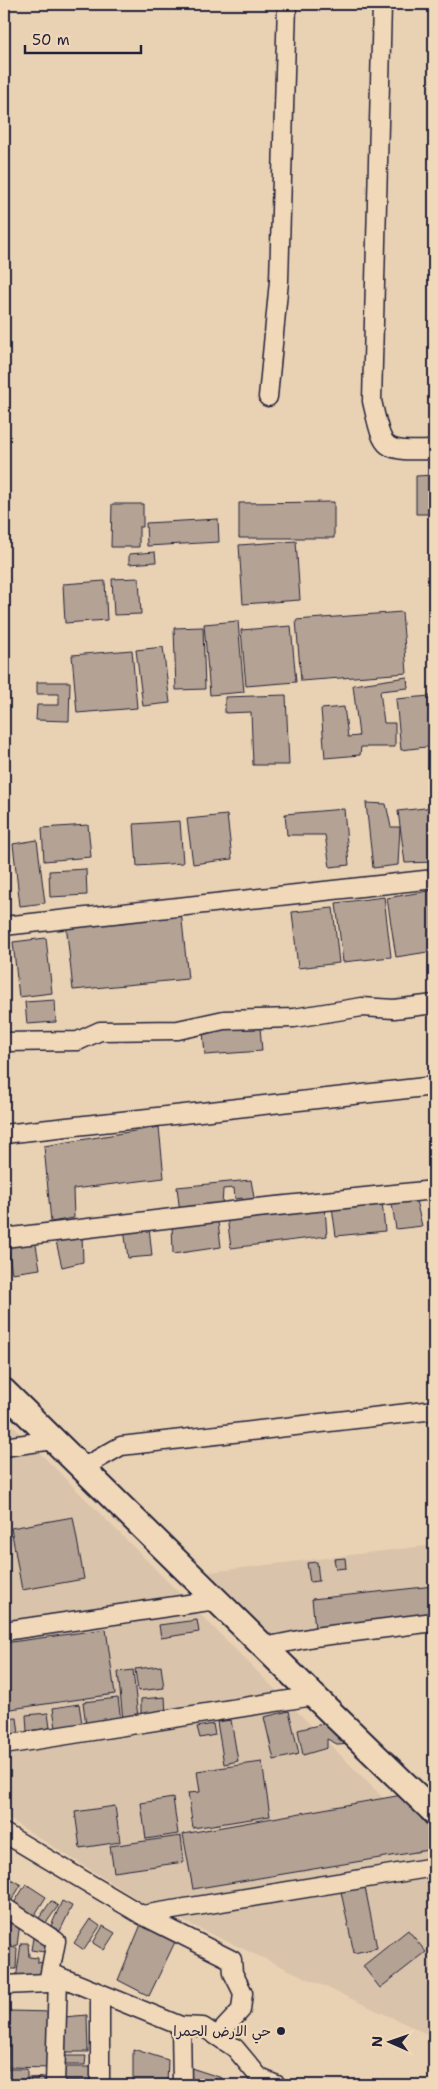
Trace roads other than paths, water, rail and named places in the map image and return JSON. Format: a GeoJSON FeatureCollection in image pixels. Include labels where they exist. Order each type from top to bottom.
{"type":"FeatureCollection","features":[{"type":"Feature","properties":{"kind":"main road"},"geometry":{"type":"LineString","coordinates":[[4,1391],[434,1812]]}},
{"type":"Feature","properties":{"kind":"street"},"geometry":{"type":"LineString","coordinates":[[268,397],[279,281],[287,4]]}},
{"type":"Feature","properties":{"kind":"street"},"geometry":{"type":"LineString","coordinates":[[382,4],[372,401],[379,430],[386,445],[396,450],[434,450]]}},
{"type":"Feature","properties":{"kind":"street"},"geometry":{"type":"LineString","coordinates":[[4,926],[434,879]]}},
{"type":"Feature","properties":{"kind":"street"},"geometry":{"type":"LineString","coordinates":[[4,1042],[78,1041],[100,1031],[178,1030],[224,1020],[294,1018],[362,1006],[394,1009],[434,1004]]}},
{"type":"Feature","properties":{"kind":"street"},"geometry":{"type":"LineString","coordinates":[[4,1134],[434,1086]]}},
{"type":"Feature","properties":{"kind":"street"},"geometry":{"type":"LineString","coordinates":[[4,1238],[257,1208],[434,1190]]}},
{"type":"Feature","properties":{"kind":"street"},"geometry":{"type":"LineString","coordinates":[[82,1468],[120,1446],[434,1410]]}},
{"type":"Feature","properties":{"kind":"street"},"geometry":{"type":"LineString","coordinates":[[4,1447],[53,1440]]}},
{"type":"Feature","properties":{"kind":"street"},"geometry":{"type":"LineString","coordinates":[[4,1631],[216,1600]]}},
{"type":"Feature","properties":{"kind":"street"},"geometry":{"type":"LineString","coordinates":[[264,1647],[314,1637],[434,1622]]}},
{"type":"Feature","properties":{"kind":"street"},"geometry":{"type":"LineString","coordinates":[[4,1745],[314,1696]]}},
{"type":"Feature","properties":{"kind":"street"},"geometry":{"type":"LineString","coordinates":[[4,1833],[142,1915],[232,1960],[233,1973],[243,1993],[241,2010],[217,2036]]}},
{"type":"Feature","properties":{"kind":"street"},"geometry":{"type":"LineString","coordinates":[[142,1915],[434,1867]]}},
{"type":"Feature","properties":{"kind":"street"},"geometry":{"type":"LineString","coordinates":[[4,1907],[56,1941],[53,1979],[55,2085]]}},
{"type":"Feature","properties":{"kind":"street"},"geometry":{"type":"LineString","coordinates":[[4,1985],[53,1979],[100,1994],[181,2026],[203,2027],[235,2048],[260,2082],[277,2085]]}},
{"type":"Feature","properties":{"kind":"street"},"geometry":{"type":"LineString","coordinates":[[100,1994],[100,2085]]}},
{"type":"Feature","properties":{"kind":"street"},"geometry":{"type":"LineString","coordinates":[[181,2026],[182,2085]]}},
{"type":"Feature","properties":{"kind":"place","name":"حي الارض الحمرا"},"geometry":{"type":"Point","coordinates":[281,2031]}}]}
